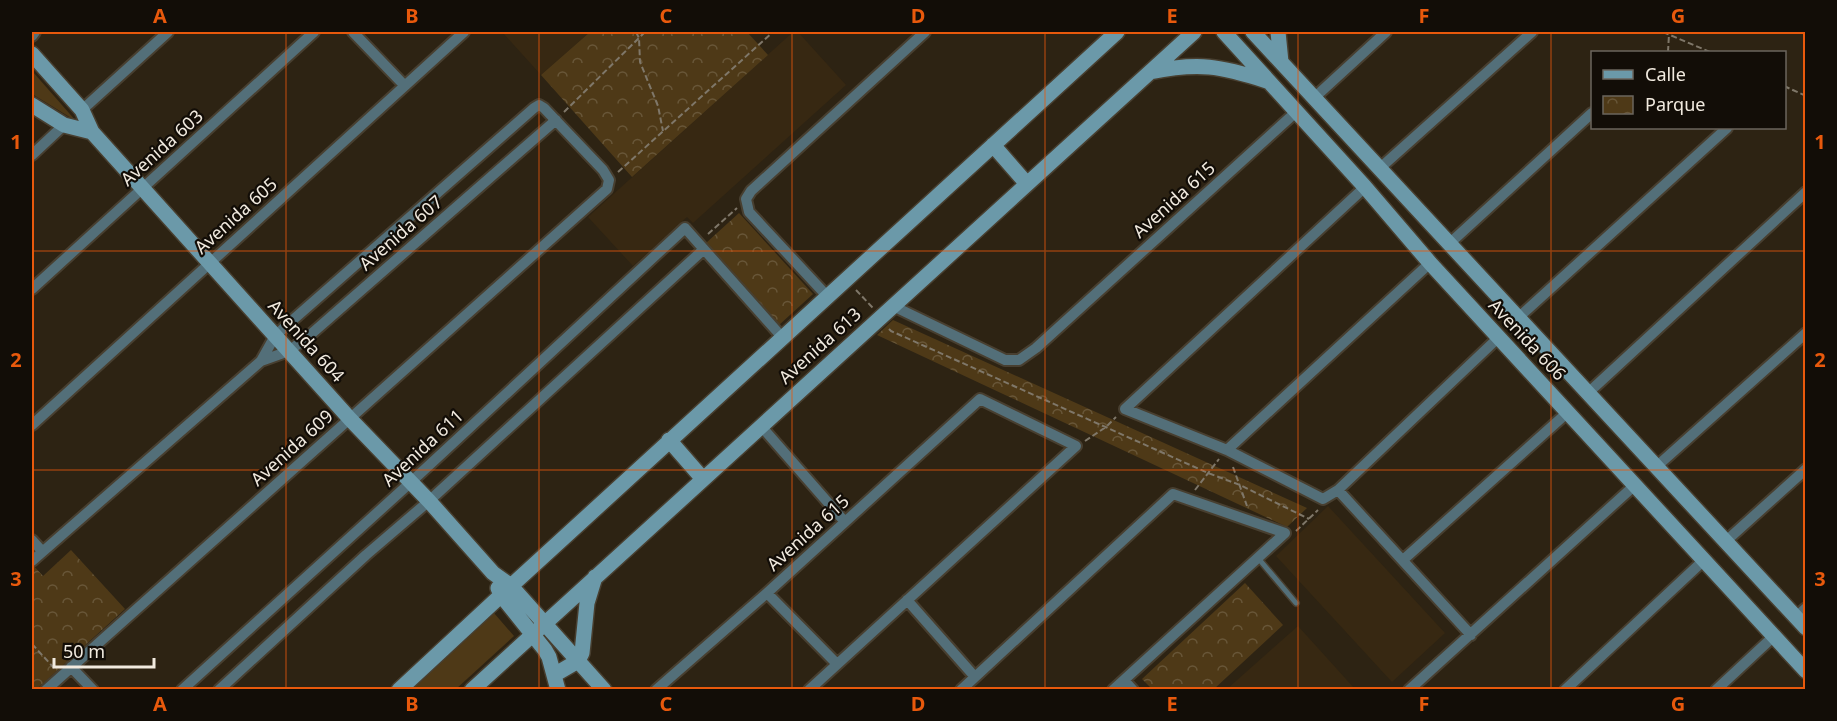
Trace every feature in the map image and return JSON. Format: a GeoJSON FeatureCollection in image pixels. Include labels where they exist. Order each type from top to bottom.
{"type":"FeatureCollection","features":[{"type":"Feature","properties":{"kind":"street"},"geometry":{"type":"LineString","coordinates":[[32,36],[35,32]]}},
{"type":"Feature","properties":{"kind":"street"},"geometry":{"type":"LineString","coordinates":[[82,110],[168,32]]}},
{"type":"Feature","properties":{"kind":"street","name":"Avenida 603"},"geometry":{"type":"LineString","coordinates":[[32,290],[314,32]]}},
{"type":"Feature","properties":{"kind":"street"},"geometry":{"type":"LineString","coordinates":[[353,32],[404,85]]}},
{"type":"Feature","properties":{"kind":"street","name":"Avenida 605"},"geometry":{"type":"LineString","coordinates":[[32,425],[464,32]]}},
{"type":"Feature","properties":{"kind":"street"},"geometry":{"type":"LineString","coordinates":[[827,297],[749,212],[746,200],[751,191],[926,32]]}},
{"type":"Feature","properties":{"kind":"street","name":"Avenida 613"},"geometry":{"type":"LineString","coordinates":[[399,690],[669,440],[1117,32]]}},
{"type":"Feature","properties":{"kind":"street","name":"Avenida 613"},"geometry":{"type":"LineString","coordinates":[[472,690],[1194,32]]}},
{"type":"Feature","properties":{"kind":"street","name":"Avenida 606"},"geometry":{"type":"LineString","coordinates":[[1224,32],[1365,187],[1430,263],[1806,671]]}},
{"type":"Feature","properties":{"kind":"street","name":"Avenida 606"},"geometry":{"type":"LineString","coordinates":[[1253,32],[1726,542],[1802,618]]}},
{"type":"Feature","properties":{"kind":"street"},"geometry":{"type":"LineString","coordinates":[[1278,32],[1281,62]]}},
{"type":"Feature","properties":{"kind":"street"},"geometry":{"type":"LineString","coordinates":[[1314,98],[1386,32]]}},
{"type":"Feature","properties":{"kind":"street"},"geometry":{"type":"LineString","coordinates":[[1379,169],[1532,32]]}},
{"type":"Feature","properties":{"kind":"street"},"geometry":{"type":"LineString","coordinates":[[1253,64],[1269,49]]}},
{"type":"Feature","properties":{"kind":"street","name":"Avenida 604"},"geometry":{"type":"LineString","coordinates":[[32,54],[82,110],[92,132],[142,189],[350,419],[429,501],[538,628],[578,661],[604,690]]}},
{"type":"Feature","properties":{"kind":"street"},"geometry":{"type":"LineString","coordinates":[[1150,72],[1202,65],[1222,68],[1270,82]]}},
{"type":"Feature","properties":{"kind":"street"},"geometry":{"type":"LineString","coordinates":[[32,105],[64,125],[92,132]]}},
{"type":"Feature","properties":{"kind":"street","name":"Avenida 607"},"geometry":{"type":"LineString","coordinates":[[32,561],[261,361],[275,336],[534,108],[539,105],[556,120],[289,351],[261,361]]}},
{"type":"Feature","properties":{"kind":"street","name":"Avenida 615"},"geometry":{"type":"LineString","coordinates":[[893,306],[1005,360],[1019,360],[1045,340],[1296,112]]}},
{"type":"Feature","properties":{"kind":"street"},"geometry":{"type":"LineString","coordinates":[[1449,244],[1591,114]]}},
{"type":"Feature","properties":{"kind":"street"},"geometry":{"type":"LineString","coordinates":[[556,120],[603,170],[609,180]]}},
{"type":"Feature","properties":{"kind":"street"},"geometry":{"type":"LineString","coordinates":[[32,155],[64,125]]}},
{"type":"Feature","properties":{"kind":"street"},"geometry":{"type":"LineString","coordinates":[[1518,318],[1726,129]]}},
{"type":"Feature","properties":{"kind":"street"},"geometry":{"type":"LineString","coordinates":[[993,145],[1027,184]]}},
{"type":"Feature","properties":{"kind":"street","name":"Avenida 609"},"geometry":{"type":"LineString","coordinates":[[46,690],[607,189],[609,180]]}},
{"type":"Feature","properties":{"kind":"street"},"geometry":{"type":"LineString","coordinates":[[1365,187],[1125,409],[1227,450],[1323,499],[1338,490],[1498,337]]}},
{"type":"Feature","properties":{"kind":"street"},"geometry":{"type":"LineString","coordinates":[[1587,393],[1806,192]]}},
{"type":"Feature","properties":{"kind":"street","name":"Avenida 611"},"geometry":{"type":"LineString","coordinates":[[182,690],[685,228],[701,247]]}},
{"type":"Feature","properties":{"kind":"street"},"geometry":{"type":"LineString","coordinates":[[219,690],[366,555],[429,501],[701,247],[782,337]]}},
{"type":"Feature","properties":{"kind":"street"},"geometry":{"type":"LineString","coordinates":[[1227,450],[1430,263]]}},
{"type":"Feature","properties":{"kind":"street"},"geometry":{"type":"LineString","coordinates":[[1656,467],[1806,333]]}},
{"type":"Feature","properties":{"kind":"street"},"geometry":{"type":"LineString","coordinates":[[1538,380],[1558,361]]}},
{"type":"Feature","properties":{"kind":"street","name":"Avenida 615"},"geometry":{"type":"LineString","coordinates":[[656,690],[767,593],[980,399],[1076,446]]}},
{"type":"Feature","properties":{"kind":"street"},"geometry":{"type":"LineString","coordinates":[[1402,560],[1568,412]]}},
{"type":"Feature","properties":{"kind":"street"},"geometry":{"type":"LineString","coordinates":[[761,426],[845,522]]}},
{"type":"Feature","properties":{"kind":"street"},"geometry":{"type":"LineString","coordinates":[[669,440],[703,479]]}},
{"type":"Feature","properties":{"kind":"street"},"geometry":{"type":"LineString","coordinates":[[809,690],[1076,446]]}},
{"type":"Feature","properties":{"kind":"street"},"geometry":{"type":"LineString","coordinates":[[1726,542],[1806,470]]}},
{"type":"Feature","properties":{"kind":"street"},"geometry":{"type":"LineString","coordinates":[[1410,690],[1635,485]]}},
{"type":"Feature","properties":{"kind":"street"},"geometry":{"type":"LineString","coordinates":[[1338,490],[1471,635]]}},
{"type":"Feature","properties":{"kind":"street"},"geometry":{"type":"LineString","coordinates":[[961,690],[1173,494],[1285,534],[1113,690]]}},
{"type":"Feature","properties":{"kind":"street"},"geometry":{"type":"LineString","coordinates":[[32,540],[42,551]]}},
{"type":"Feature","properties":{"kind":"street"},"geometry":{"type":"LineString","coordinates":[[1565,690],[1704,560]]}},
{"type":"Feature","properties":{"kind":"street"},"geometry":{"type":"LineString","coordinates":[[556,682],[578,661],[582,653],[587,603],[595,576]]}},
{"type":"Feature","properties":{"kind":"street"},"geometry":{"type":"LineString","coordinates":[[767,593],[837,664]]}},
{"type":"Feature","properties":{"kind":"street"},"geometry":{"type":"LineString","coordinates":[[907,600],[975,677]]}},
{"type":"Feature","properties":{"kind":"street","name":"Avenida 604"},"geometry":{"type":"LineString","coordinates":[[538,628],[556,682]]}},
{"type":"Feature","properties":{"kind":"street"},"geometry":{"type":"LineString","coordinates":[[1716,690],[1774,636]]}},
{"type":"Feature","properties":{"kind":"street"},"geometry":{"type":"LineString","coordinates":[[71,667],[93,690]]}},
{"type":"Feature","properties":{"kind":"street"},"geometry":{"type":"LineString","coordinates":[[1124,680],[1133,690]]}},
{"type":"Feature","properties":{"kind":"lane"},"geometry":{"type":"LineString","coordinates":[[1258,558],[1296,603]]}},
{"type":"Feature","properties":{"kind":"path"},"geometry":{"type":"LineString","coordinates":[[636,32],[639,38],[640,62],[658,106],[663,131]]}},
{"type":"Feature","properties":{"kind":"path"},"geometry":{"type":"LineString","coordinates":[[556,120],[645,32]]}},
{"type":"Feature","properties":{"kind":"path"},"geometry":{"type":"LineString","coordinates":[[609,180],[773,32]]}},
{"type":"Feature","properties":{"kind":"path"},"geometry":{"type":"LineString","coordinates":[[1663,32],[1708,51]]}},
{"type":"Feature","properties":{"kind":"path"},"geometry":{"type":"LineString","coordinates":[[1668,51],[1669,34]]}},
{"type":"Feature","properties":{"kind":"path"},"geometry":{"type":"LineString","coordinates":[[1786,86],[1806,96]]}},
{"type":"Feature","properties":{"kind":"path"},"geometry":{"type":"LineString","coordinates":[[701,247],[746,200]]}},
{"type":"Feature","properties":{"kind":"path"},"geometry":{"type":"LineString","coordinates":[[846,279],[891,331],[1208,473],[1240,485],[1309,519]]}},
{"type":"Feature","properties":{"kind":"path"},"geometry":{"type":"LineString","coordinates":[[1076,446],[1106,427],[1125,409]]}},
{"type":"Feature","properties":{"kind":"path"},"geometry":{"type":"LineString","coordinates":[[1187,499],[1227,450]]}},
{"type":"Feature","properties":{"kind":"path"},"geometry":{"type":"LineString","coordinates":[[1227,450],[1253,522]]}},
{"type":"Feature","properties":{"kind":"path"},"geometry":{"type":"LineString","coordinates":[[1285,534],[1296,531],[1321,507],[1323,499]]}},
{"type":"Feature","properties":{"kind":"shaded area"},"geometry":{"type":"Polygon","coordinates":[[[502,32],[590,32],[541,75],[502,32]]]}},
{"type":"Feature","properties":{"kind":"shaded area"},"geometry":{"type":"Polygon","coordinates":[[[793,32],[798,32],[846,85],[693,223],[687,217],[633,266],[588,217],[793,32]]]}},
{"type":"Feature","properties":{"kind":"shaded area"},"geometry":{"type":"Polygon","coordinates":[[[1328,506],[1445,633],[1392,682],[1276,556],[1328,506]]]}},
{"type":"Feature","properties":{"kind":"shaded area"},"geometry":{"type":"Polygon","coordinates":[[[1298,626],[1355,689],[1227,689],[1298,626]]]}},
{"type":"Feature","properties":{"kind":"green space"},"geometry":{"type":"Polygon","coordinates":[[[590,32],[747,32],[768,55],[632,177],[541,75],[590,32]]]}},
{"type":"Feature","properties":{"kind":"green space"},"geometry":{"type":"Polygon","coordinates":[[[33,72],[76,121],[32,94],[33,72]]]}},
{"type":"Feature","properties":{"kind":"green space"},"geometry":{"type":"Polygon","coordinates":[[[739,213],[813,294],[779,325],[706,243],[739,213]]]}},
{"type":"Feature","properties":{"kind":"green space"},"geometry":{"type":"Polygon","coordinates":[[[893,320],[1307,508],[1287,527],[877,335],[893,320]]]}},
{"type":"Feature","properties":{"kind":"green space"},"geometry":{"type":"Polygon","coordinates":[[[71,550],[125,609],[37,689],[32,689],[32,564],[43,576],[71,550]]]}},
{"type":"Feature","properties":{"kind":"green space"},"geometry":{"type":"Polygon","coordinates":[[[1245,583],[1283,625],[1214,689],[1152,689],[1142,679],[1245,583]]]}},
{"type":"Feature","properties":{"kind":"green space"},"geometry":{"type":"Polygon","coordinates":[[[494,613],[514,636],[456,689],[411,689],[494,613]]]}}]}
